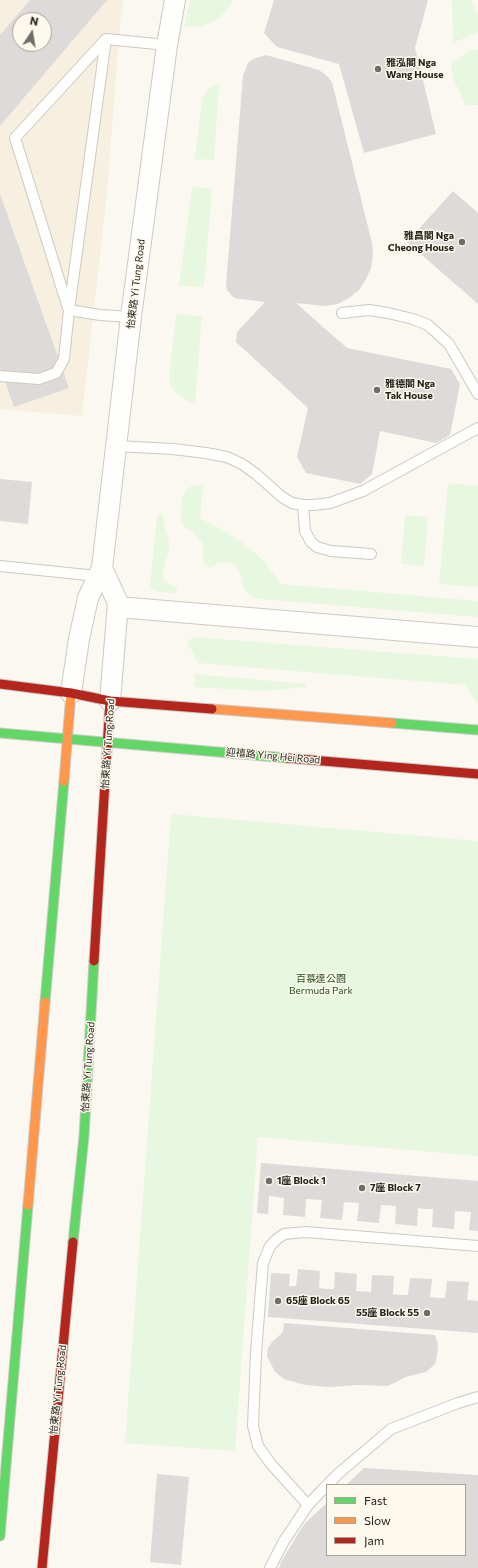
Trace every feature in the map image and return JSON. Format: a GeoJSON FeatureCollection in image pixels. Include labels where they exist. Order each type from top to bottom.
{"type":"FeatureCollection","features":[{"type":"Feature","properties":{"kind":"main road"},"geometry":{"type":"LineString","coordinates":[[0,684],[71,693],[110,701],[478,730]]}},
{"type":"Feature","properties":{"kind":"main road","name":"怡東路 Yi Tung Road"},"geometry":{"type":"LineString","coordinates":[[0,1536],[71,693]]}},
{"type":"Feature","properties":{"kind":"main road","name":"怡東路 Yi Tung Road"},"geometry":{"type":"LineString","coordinates":[[42,1568],[54,1426],[84,1136],[110,701]]}},
{"type":"Feature","properties":{"kind":"main road","name":"迎禧路 Ying Hei Road"},"geometry":{"type":"LineString","coordinates":[[0,733],[478,774]]}},
{"type":"Feature","properties":{"kind":"street","name":"怡東路 Yi Tung Road"},"geometry":{"type":"LineString","coordinates":[[71,693],[79,639],[88,598],[100,572],[131,317],[167,45],[175,0]]}},
{"type":"Feature","properties":{"kind":"street","name":"怡東路 Yi Tung Road"},"geometry":{"type":"LineString","coordinates":[[100,572],[118,603],[110,701]]}},
{"type":"Feature","properties":{"kind":"street"},"geometry":{"type":"LineString","coordinates":[[118,607],[478,637]]}},
{"type":"Feature","properties":{"kind":"lane"},"geometry":{"type":"LineString","coordinates":[[106,39],[167,45]]}},
{"type":"Feature","properties":{"kind":"lane"},"geometry":{"type":"LineString","coordinates":[[0,376],[40,378],[56,373],[64,360],[69,310],[106,39]]}},
{"type":"Feature","properties":{"kind":"lane"},"geometry":{"type":"LineString","coordinates":[[69,310],[15,138],[106,39]]}},
{"type":"Feature","properties":{"kind":"lane"},"geometry":{"type":"LineString","coordinates":[[69,310],[100,315],[131,317]]}},
{"type":"Feature","properties":{"kind":"lane"},"geometry":{"type":"LineString","coordinates":[[342,313],[369,310],[413,319],[428,325],[449,344],[478,394]]}},
{"type":"Feature","properties":{"kind":"lane"},"geometry":{"type":"LineString","coordinates":[[116,446],[174,449],[227,457],[242,464],[282,497],[292,503],[303,505],[330,504],[363,491],[478,428]]}},
{"type":"Feature","properties":{"kind":"lane"},"geometry":{"type":"LineString","coordinates":[[303,505],[305,531],[311,542],[317,547],[331,551],[371,554]]}},
{"type":"Feature","properties":{"kind":"lane"},"geometry":{"type":"LineString","coordinates":[[0,566],[100,572]]}},
{"type":"Feature","properties":{"kind":"lane"},"geometry":{"type":"LineString","coordinates":[[308,1505],[258,1446],[253,1426],[256,1353],[263,1263],[270,1246],[284,1234],[306,1232],[478,1246]]}},
{"type":"Feature","properties":{"kind":"lane"},"geometry":{"type":"LineString","coordinates":[[328,1484],[392,1429],[444,1408],[478,1397]]}},
{"type":"Feature","properties":{"kind":"lane"},"geometry":{"type":"LineString","coordinates":[[270,1568],[284,1541],[308,1505],[326,1486]]}},
{"type":"Feature","properties":{"kind":"shaded area"},"geometry":{"type":"Polygon","coordinates":[[[0,0],[124,0],[120,24],[107,194],[82,416],[0,409],[0,0]]]}},
{"type":"Feature","properties":{"kind":"green space"},"geometry":{"type":"Polygon","coordinates":[[[190,0],[233,0],[227,10],[212,22],[203,26],[184,27],[190,0]]]}},
{"type":"Feature","properties":{"kind":"green space"},"geometry":{"type":"Polygon","coordinates":[[[452,0],[471,0],[476,12],[478,13],[478,32],[453,43],[452,0]]]}},
{"type":"Feature","properties":{"kind":"green space"},"geometry":{"type":"Polygon","coordinates":[[[478,49],[478,105],[466,105],[453,78],[451,65],[467,52],[478,49]]]}},
{"type":"Feature","properties":{"kind":"green space"},"geometry":{"type":"Polygon","coordinates":[[[219,84],[214,160],[195,159],[202,99],[209,88],[219,84]]]}},
{"type":"Feature","properties":{"kind":"green space"},"geometry":{"type":"Polygon","coordinates":[[[192,187],[212,188],[204,287],[179,286],[192,187]]]}},
{"type":"Feature","properties":{"kind":"green space"},"geometry":{"type":"Polygon","coordinates":[[[176,314],[202,316],[195,403],[187,401],[175,392],[169,378],[176,314]]]}},
{"type":"Feature","properties":{"kind":"green space"},"geometry":{"type":"Polygon","coordinates":[[[448,483],[478,486],[478,587],[439,584],[448,483]]]}},
{"type":"Feature","properties":{"kind":"green space"},"geometry":{"type":"Polygon","coordinates":[[[194,485],[203,485],[200,518],[243,543],[263,560],[281,584],[478,601],[478,617],[259,599],[253,597],[244,589],[241,574],[236,566],[229,563],[218,562],[211,568],[206,566],[203,561],[203,544],[192,530],[186,528],[182,524],[182,497],[186,489],[194,485]]]}},
{"type":"Feature","properties":{"kind":"green space"},"geometry":{"type":"Polygon","coordinates":[[[161,512],[169,541],[169,550],[163,575],[165,582],[177,588],[177,594],[157,591],[152,589],[150,584],[157,518],[161,512]]]}},
{"type":"Feature","properties":{"kind":"green space"},"geometry":{"type":"Polygon","coordinates":[[[405,515],[428,517],[424,566],[401,564],[405,515]]]}},
{"type":"Feature","properties":{"kind":"green space"},"geometry":{"type":"Polygon","coordinates":[[[193,637],[478,659],[478,702],[465,685],[198,663],[187,642],[193,637]]]}},
{"type":"Feature","properties":{"kind":"green space"},"geometry":{"type":"Polygon","coordinates":[[[195,674],[306,684],[306,687],[264,691],[194,687],[195,674]]]}},
{"type":"Feature","properties":{"kind":"green space","name":"百慕達公園 Bermuda Park"},"geometry":{"type":"Polygon","coordinates":[[[171,814],[478,841],[478,1156],[258,1137],[235,1451],[125,1443],[171,814]]]}},
{"type":"Feature","properties":{"kind":"building"},"geometry":{"type":"Polygon","coordinates":[[[30,0],[107,0],[0,126],[0,35],[12,21],[12,52],[52,52],[52,12],[20,12],[30,0]]]}},
{"type":"Feature","properties":{"kind":"building","name":"雅泓閣 Nga Wang House"},"geometry":{"type":"Polygon","coordinates":[[[274,0],[428,0],[415,48],[436,134],[364,153],[339,64],[277,47],[264,33],[274,0]]]}},
{"type":"Feature","properties":{"kind":"building"},"geometry":{"type":"Polygon","coordinates":[[[266,55],[319,70],[332,82],[372,243],[373,255],[371,268],[359,290],[349,298],[338,304],[325,306],[296,303],[347,348],[451,369],[460,384],[450,435],[436,443],[380,431],[372,474],[360,484],[306,473],[297,457],[308,408],[236,342],[237,332],[265,302],[234,298],[227,290],[226,285],[243,76],[248,63],[253,59],[266,55]]]}},
{"type":"Feature","properties":{"kind":"building","name":"雅昌閣 Nga Cheong House"},"geometry":{"type":"Polygon","coordinates":[[[453,191],[478,213],[478,304],[407,242],[453,191]]]}},
{"type":"Feature","properties":{"kind":"building"},"geometry":{"type":"Polygon","coordinates":[[[0,194],[69,388],[14,407],[0,367],[0,194]]]}},
{"type":"Feature","properties":{"kind":"building"},"geometry":{"type":"Polygon","coordinates":[[[0,479],[32,482],[28,524],[0,521],[0,479]]]}},
{"type":"Feature","properties":{"kind":"building"},"geometry":{"type":"Polygon","coordinates":[[[261,1163],[478,1181],[478,1231],[469,1230],[471,1212],[455,1211],[454,1229],[432,1227],[433,1209],[418,1208],[417,1226],[395,1224],[396,1206],[381,1205],[379,1223],[357,1221],[359,1203],[344,1202],[342,1220],[320,1218],[322,1200],[306,1199],[305,1217],[283,1215],[284,1198],[269,1196],[268,1214],[257,1213],[261,1163]]]}},
{"type":"Feature","properties":{"kind":"building"},"geometry":{"type":"Polygon","coordinates":[[[298,1269],[320,1271],[319,1288],[326,1289],[334,1289],[335,1272],[357,1274],[356,1291],[371,1292],[372,1275],[394,1276],[393,1294],[400,1295],[408,1295],[410,1278],[432,1279],[430,1297],[438,1298],[445,1298],[447,1281],[469,1282],[467,1300],[478,1301],[478,1333],[268,1317],[271,1273],[290,1274],[289,1286],[296,1286],[298,1269]]]}},
{"type":"Feature","properties":{"kind":"building"},"geometry":{"type":"Polygon","coordinates":[[[284,1323],[435,1335],[438,1344],[437,1356],[435,1364],[426,1372],[406,1377],[388,1386],[358,1385],[330,1387],[305,1385],[284,1379],[275,1372],[267,1356],[268,1348],[272,1342],[283,1332],[284,1323]]]}},
{"type":"Feature","properties":{"kind":"building"},"geometry":{"type":"Polygon","coordinates":[[[364,1468],[478,1475],[478,1568],[279,1568],[281,1562],[304,1524],[326,1504],[326,1556],[466,1556],[466,1484],[347,1484],[364,1468]]]}},
{"type":"Feature","properties":{"kind":"building"},"geometry":{"type":"Polygon","coordinates":[[[157,1474],[189,1477],[181,1565],[150,1562],[157,1474]]]}},
{"type":"Feature","properties":{"kind":"traffic: fast"},"geometry":{"type":"LineString","coordinates":[[392,723],[478,730]]}},
{"type":"Feature","properties":{"kind":"traffic: fast"},"geometry":{"type":"LineString","coordinates":[[0,733],[287,758]]}},
{"type":"Feature","properties":{"kind":"traffic: fast"},"geometry":{"type":"LineString","coordinates":[[45,1002],[64,781]]}},
{"type":"Feature","properties":{"kind":"traffic: fast"},"geometry":{"type":"LineString","coordinates":[[73,1242],[84,1136],[94,961]]}},
{"type":"Feature","properties":{"kind":"traffic: fast"},"geometry":{"type":"LineString","coordinates":[[0,1536],[28,1205]]}},
{"type":"Feature","properties":{"kind":"traffic: slow"},"geometry":{"type":"LineString","coordinates":[[64,781],[71,693]]}},
{"type":"Feature","properties":{"kind":"traffic: slow"},"geometry":{"type":"LineString","coordinates":[[212,709],[392,723]]}},
{"type":"Feature","properties":{"kind":"traffic: slow"},"geometry":{"type":"LineString","coordinates":[[28,1205],[45,1002]]}},
{"type":"Feature","properties":{"kind":"traffic: jam"},"geometry":{"type":"LineString","coordinates":[[0,684],[71,693],[110,701],[212,709]]}},
{"type":"Feature","properties":{"kind":"traffic: jam"},"geometry":{"type":"LineString","coordinates":[[94,961],[110,701]]}},
{"type":"Feature","properties":{"kind":"traffic: jam"},"geometry":{"type":"LineString","coordinates":[[287,758],[478,774]]}},
{"type":"Feature","properties":{"kind":"traffic: jam"},"geometry":{"type":"LineString","coordinates":[[42,1568],[73,1242]]}},
{"type":"Feature","properties":{"kind":"place","name":"雅泓閣 Nga Wang House"},"geometry":{"type":"Point","coordinates":[378,69]}},
{"type":"Feature","properties":{"kind":"place","name":"雅昌閣 Nga Cheong House"},"geometry":{"type":"Point","coordinates":[462,242]}},
{"type":"Feature","properties":{"kind":"place","name":"雅德閣 Nga Tak House"},"geometry":{"type":"Point","coordinates":[377,390]}},
{"type":"Feature","properties":{"kind":"place","name":"1座 Block 1"},"geometry":{"type":"Point","coordinates":[269,1181]}},
{"type":"Feature","properties":{"kind":"place","name":"7座 Block 7"},"geometry":{"type":"Point","coordinates":[362,1188]}},
{"type":"Feature","properties":{"kind":"place","name":"65座 Block 65"},"geometry":{"type":"Point","coordinates":[278,1301]}},
{"type":"Feature","properties":{"kind":"place","name":"55座 Block 55"},"geometry":{"type":"Point","coordinates":[427,1313]}}]}
